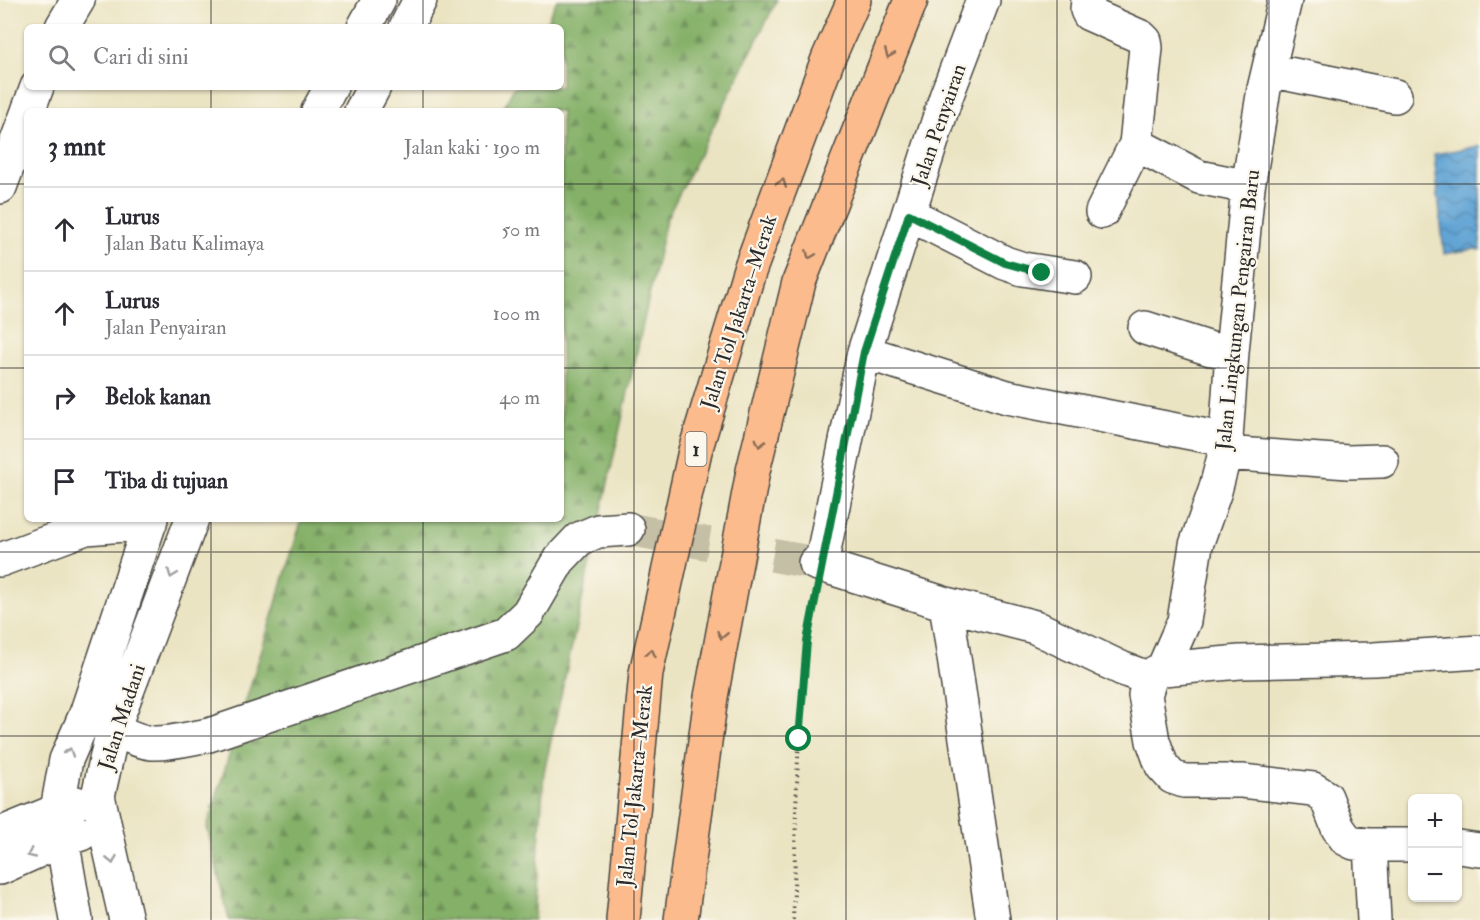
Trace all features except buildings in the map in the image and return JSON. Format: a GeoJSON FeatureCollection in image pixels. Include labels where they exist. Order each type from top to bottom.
{"type":"FeatureCollection","features":[{"type":"Feature","properties":{"kind":"highway","name":"Jalan Tol Jakarta–Merak"},"geometry":{"type":"LineString","coordinates":[[623,920],[646,673],[695,451],[749,272],[828,59],[854,0]]}},
{"type":"Feature","properties":{"kind":"highway"},"geometry":{"type":"LineString","coordinates":[[681,920],[711,697],[753,471],[799,282],[911,0]]}},
{"type":"Feature","properties":{"kind":"street"},"geometry":{"type":"LineString","coordinates":[[64,24],[78,0]]}},
{"type":"Feature","properties":{"kind":"street"},"geometry":{"type":"LineString","coordinates":[[366,24],[379,0]]}},
{"type":"Feature","properties":{"kind":"street"},"geometry":{"type":"LineString","coordinates":[[408,24],[420,0]]}},
{"type":"Feature","properties":{"kind":"street","name":"Jalan Penyairan"},"geometry":{"type":"LineString","coordinates":[[818,564],[864,352],[946,97],[983,0]]}},
{"type":"Feature","properties":{"kind":"street"},"geometry":{"type":"LineString","coordinates":[[1088,0],[1089,14],[1145,41],[1146,48],[1136,144],[1102,212]]}},
{"type":"Feature","properties":{"kind":"street","name":"Jalan Lingkungan Pengairan Baru"},"geometry":{"type":"LineString","coordinates":[[1285,0],[1269,70],[1248,187],[1232,352],[1226,446],[1215,491],[1196,545],[1184,621],[1145,695],[1153,741],[1162,766],[1172,777],[1184,781],[1242,781],[1313,789],[1326,797],[1338,828],[1347,839],[1354,843],[1370,845]]}},
{"type":"Feature","properties":{"kind":"street"},"geometry":{"type":"LineString","coordinates":[[1269,70],[1395,96]]}},
{"type":"Feature","properties":{"kind":"street"},"geometry":{"type":"LineString","coordinates":[[30,108],[36,90]]}},
{"type":"Feature","properties":{"kind":"street"},"geometry":{"type":"LineString","coordinates":[[320,108],[330,90]]}},
{"type":"Feature","properties":{"kind":"street"},"geometry":{"type":"LineString","coordinates":[[363,108],[372,90]]}},
{"type":"Feature","properties":{"kind":"street"},"geometry":{"type":"LineString","coordinates":[[0,187],[24,124]]}},
{"type":"Feature","properties":{"kind":"street"},"geometry":{"type":"LineString","coordinates":[[1136,144],[1199,177],[1248,187]]}},
{"type":"Feature","properties":{"kind":"street"},"geometry":{"type":"LineString","coordinates":[[909,214],[1005,263],[1023,269],[1075,278]]}},
{"type":"Feature","properties":{"kind":"street"},"geometry":{"type":"LineString","coordinates":[[1145,328],[1202,347],[1232,352]]}},
{"type":"Feature","properties":{"kind":"street"},"geometry":{"type":"LineString","coordinates":[[864,352],[1007,397],[1226,446],[1348,462],[1382,461]]}},
{"type":"Feature","properties":{"kind":"street"},"geometry":{"type":"LineString","coordinates":[[0,560],[86,528],[142,522]]}},
{"type":"Feature","properties":{"kind":"street","name":"Jalan Madani"},"geometry":{"type":"LineString","coordinates":[[126,920],[98,796],[100,722],[151,522]]}},
{"type":"Feature","properties":{"kind":"street","name":"Jalan Madani"},"geometry":{"type":"LineString","coordinates":[[76,920],[60,825],[66,760],[100,722],[191,522]]}},
{"type":"Feature","properties":{"kind":"street"},"geometry":{"type":"LineString","coordinates":[[100,722],[151,743],[208,735],[506,634],[528,614],[559,560],[579,539],[598,531],[628,529]]}},
{"type":"Feature","properties":{"kind":"street"},"geometry":{"type":"LineString","coordinates":[[818,564],[946,604],[1035,627],[1123,669],[1156,674],[1240,662],[1374,659],[1480,652]]}},
{"type":"Feature","properties":{"kind":"street"},"geometry":{"type":"LineString","coordinates":[[946,604],[993,920]]}},
{"type":"Feature","properties":{"kind":"street"},"geometry":{"type":"LineString","coordinates":[[0,868],[98,796]]}},
{"type":"Feature","properties":{"kind":"street"},"geometry":{"type":"LineString","coordinates":[[0,834],[60,825],[104,828]]}},
{"type":"Feature","properties":{"kind":"street"},"geometry":{"type":"LineString","coordinates":[[1374,920],[1370,845],[1408,845]]}},
{"type":"Feature","properties":{"kind":"street"},"geometry":{"type":"LineString","coordinates":[[1462,848],[1480,850]]}},
{"type":"Feature","properties":{"kind":"path"},"geometry":{"type":"LineString","coordinates":[[793,920],[799,739],[806,652],[818,564]]}},
{"type":"Feature","properties":{"kind":"green space"},"geometry":{"type":"Polygon","coordinates":[[[557,0],[777,0],[666,220],[544,772],[534,920],[229,920],[207,827],[301,522],[564,522],[564,108],[504,108],[512,90],[564,90],[564,24],[545,24],[557,0]]]}},
{"type":"Feature","properties":{"kind":"water"},"geometry":{"type":"Polygon","coordinates":[[[1480,146],[1480,250],[1444,254],[1434,154],[1480,146]]]}},
{"type":"Feature","properties":{"kind":"tunnel"},"geometry":{"type":"LineString","coordinates":[[628,529],[815,563]]}},
{"type":"Feature","properties":{"kind":"route"},"geometry":{"type":"LineString","coordinates":[[799,739],[807,641],[864,352],[909,214],[1005,263],[1042,273]]}}]}
